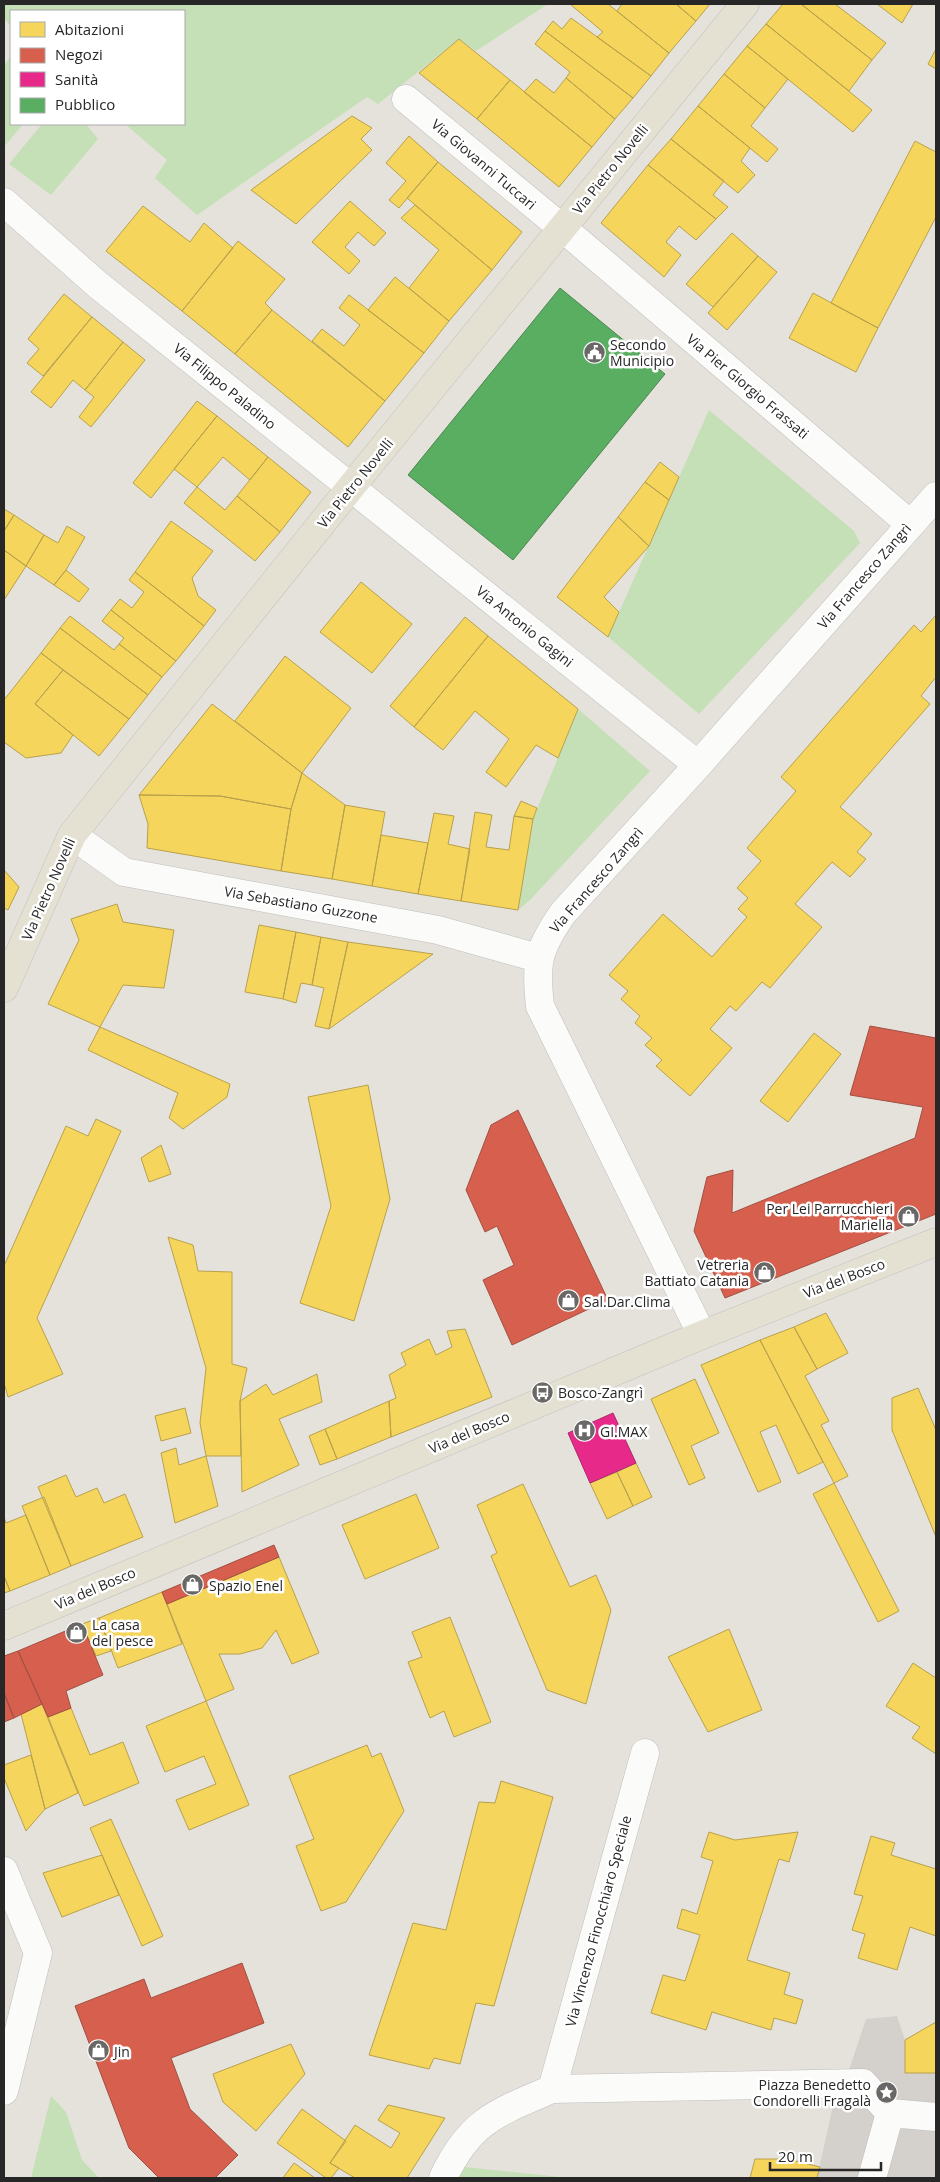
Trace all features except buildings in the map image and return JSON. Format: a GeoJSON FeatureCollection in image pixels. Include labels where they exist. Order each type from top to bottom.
{"type":"FeatureCollection","features":[{"type":"Feature","properties":{"kind":"main road","name":"Via Pietro Novelli"},"geometry":{"type":"LineString","coordinates":[[4,988],[72,835],[351,487],[745,4]]}},
{"type":"Feature","properties":{"kind":"main road","name":"Via del Bosco"},"geometry":{"type":"LineString","coordinates":[[4,1626],[702,1335],[936,1242]]}},
{"type":"Feature","properties":{"kind":"street","name":"Via Giovanni Tuccari"},"geometry":{"type":"LineString","coordinates":[[406,99],[562,228]]}},
{"type":"Feature","properties":{"kind":"street","name":"Via Filippo Paladino"},"geometry":{"type":"LineString","coordinates":[[4,202],[98,285],[351,487]]}},
{"type":"Feature","properties":{"kind":"street","name":"Via Pier Giorgio Frassati"},"geometry":{"type":"LineString","coordinates":[[562,228],[910,524]]}},
{"type":"Feature","properties":{"kind":"street","name":"Via Antonio Gagini"},"geometry":{"type":"LineString","coordinates":[[351,487],[698,765]]}},
{"type":"Feature","properties":{"kind":"street","name":"Via Francesco Zangrì"},"geometry":{"type":"LineString","coordinates":[[702,1335],[540,1006],[537,980],[538,958],[546,937],[562,913],[698,765],[936,496]]}},
{"type":"Feature","properties":{"kind":"street","name":"Via Sebastiano Guzzone"},"geometry":{"type":"LineString","coordinates":[[72,835],[124,872],[438,930],[538,958]]}},
{"type":"Feature","properties":{"kind":"street","name":"Via Vincenzo Finocchiaro Speciale"},"geometry":{"type":"LineString","coordinates":[[552,2089],[645,1753]]}},
{"type":"Feature","properties":{"kind":"street"},"geometry":{"type":"LineString","coordinates":[[4,1871],[38,1953],[4,2091]]}},
{"type":"Feature","properties":{"kind":"street"},"geometry":{"type":"LineString","coordinates":[[443,2178],[464,2141],[480,2125],[506,2109],[552,2089],[863,2083],[890,2113],[936,2117]]}},
{"type":"Feature","properties":{"kind":"street"},"geometry":{"type":"LineString","coordinates":[[872,2178],[890,2113]]}},
{"type":"Feature","properties":{"kind":"green space"},"geometry":{"type":"Polygon","coordinates":[[[4,4],[548,4],[476,51],[459,39],[378,104],[367,97],[197,215],[155,178],[167,160],[126,125],[185,125],[185,10],[10,10],[10,25],[4,19],[4,4]]]}},
{"type":"Feature","properties":{"kind":"green space"},"geometry":{"type":"Polygon","coordinates":[[[10,57],[10,125],[22,125],[4,147],[4,65],[10,57]]]}},
{"type":"Feature","properties":{"kind":"green space"},"geometry":{"type":"Polygon","coordinates":[[[41,125],[87,125],[98,139],[51,195],[9,164],[41,125]]]}},
{"type":"Feature","properties":{"kind":"green space"},"geometry":{"type":"Polygon","coordinates":[[[709,410],[854,531],[860,543],[699,714],[608,637],[709,410]]]}},
{"type":"Feature","properties":{"kind":"green space"},"geometry":{"type":"Polygon","coordinates":[[[578,709],[650,771],[530,900],[518,910],[533,819],[578,709]]]}},
{"type":"Feature","properties":{"kind":"green space"},"geometry":{"type":"Polygon","coordinates":[[[51,2096],[66,2112],[82,2160],[99,2178],[31,2178],[51,2096]]]}},
{"type":"Feature","properties":{"kind":"green space"},"geometry":{"type":"Polygon","coordinates":[[[464,2167],[570,2178],[458,2178],[464,2167]]]}},
{"type":"Feature","properties":{"kind":"shaded area","name":"Piazza Benedetto Condorelli Fragalà"},"geometry":{"type":"Polygon","coordinates":[[[897,2016],[905,2040],[906,2072],[936,2073],[936,2178],[817,2178],[834,2101],[850,2067],[866,2019],[897,2016]]]}},
{"type":"Feature","properties":{"kind":"place","name":"Secondo Municipio"},"geometry":{"type":"Point","coordinates":[594,352]}},
{"type":"Feature","properties":{"kind":"place","name":"Per Lei Parrucchieri Mariella"},"geometry":{"type":"Point","coordinates":[909,1216]}},
{"type":"Feature","properties":{"kind":"place","name":"Vetreria Battiato Catania"},"geometry":{"type":"Point","coordinates":[765,1272]}},
{"type":"Feature","properties":{"kind":"place","name":"Sal.Dar.Clima"},"geometry":{"type":"Point","coordinates":[568,1301]}},
{"type":"Feature","properties":{"kind":"place","name":"Bosco-Zangrì"},"geometry":{"type":"Point","coordinates":[542,1392]}},
{"type":"Feature","properties":{"kind":"place","name":"GI.MAX"},"geometry":{"type":"Point","coordinates":[584,1431]}},
{"type":"Feature","properties":{"kind":"place","name":"Spazio Enel"},"geometry":{"type":"Point","coordinates":[193,1585]}},
{"type":"Feature","properties":{"kind":"place","name":"La casa del pesce"},"geometry":{"type":"Point","coordinates":[76,1632]}},
{"type":"Feature","properties":{"kind":"place","name":"Jin"},"geometry":{"type":"Point","coordinates":[98,2051]}},
{"type":"Feature","properties":{"kind":"place","name":"Piazza Benedetto Condorelli Fragalà"},"geometry":{"type":"Point","coordinates":[887,2092]}}]}
